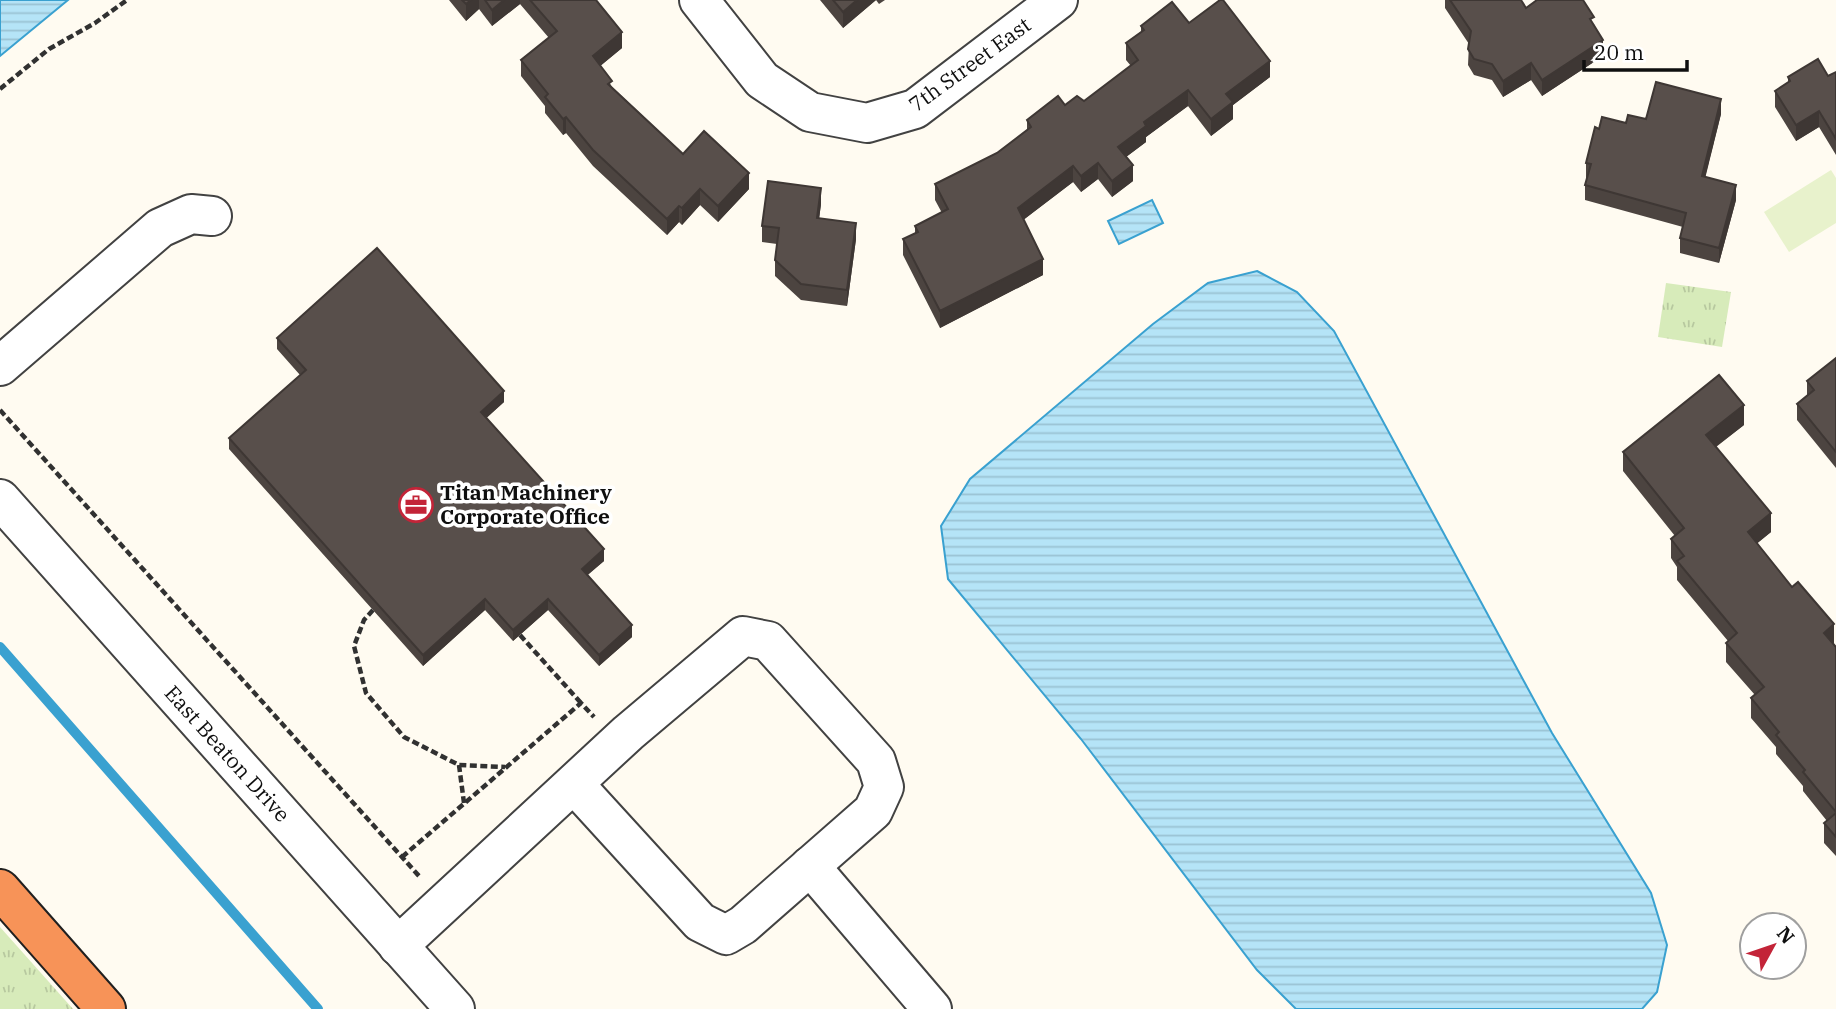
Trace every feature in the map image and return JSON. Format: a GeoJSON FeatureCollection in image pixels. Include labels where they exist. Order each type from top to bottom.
{"type":"FeatureCollection","features":[{"type":"Feature","properties":{"kind":"highway"},"geometry":{"type":"LineString","coordinates":[[0,889],[106,1009]]}},
{"type":"Feature","properties":{"kind":"street","name":"7th Street East"},"geometry":{"type":"LineString","coordinates":[[699,0],[762,80],[810,112],[867,123],[915,109],[1058,0]]}},
{"type":"Feature","properties":{"kind":"street"},"geometry":{"type":"LineString","coordinates":[[0,366],[160,228],[191,214],[212,216]]}},
{"type":"Feature","properties":{"kind":"street","name":"East Beaton Drive"},"geometry":{"type":"LineString","coordinates":[[0,499],[455,1009]]}},
{"type":"Feature","properties":{"kind":"street"},"geometry":{"type":"LineString","coordinates":[[398,946],[617,743],[743,636],[768,640],[876,761],[884,787],[873,811],[743,925],[726,935],[700,922],[573,784]]}},
{"type":"Feature","properties":{"kind":"street"},"geometry":{"type":"LineString","coordinates":[[810,866],[932,1009]]}},
{"type":"Feature","properties":{"kind":"path"},"geometry":{"type":"LineString","coordinates":[[0,89],[49,49],[95,23],[127,0]]}},
{"type":"Feature","properties":{"kind":"path"},"geometry":{"type":"LineString","coordinates":[[0,410],[424,882]]}},
{"type":"Feature","properties":{"kind":"path"},"geometry":{"type":"LineString","coordinates":[[373,610],[364,620],[354,646],[366,693],[404,737],[459,765],[506,768]]}},
{"type":"Feature","properties":{"kind":"path"},"geometry":{"type":"LineString","coordinates":[[520,635],[617,743]]}},
{"type":"Feature","properties":{"kind":"path"},"geometry":{"type":"LineString","coordinates":[[402,857],[581,703]]}},
{"type":"Feature","properties":{"kind":"path"},"geometry":{"type":"LineString","coordinates":[[459,765],[464,803]]}},
{"type":"Feature","properties":{"kind":"green space"},"geometry":{"type":"Polygon","coordinates":[[[1831,170],[1836,178],[1836,223],[1789,252],[1764,212],[1831,170]]]}},
{"type":"Feature","properties":{"kind":"green space"},"geometry":{"type":"Polygon","coordinates":[[[1666,283],[1731,292],[1722,347],[1658,337],[1666,283]]]}},
{"type":"Feature","properties":{"kind":"green space"},"geometry":{"type":"Polygon","coordinates":[[[0,927],[73,1009],[0,1009],[0,927]]]}},
{"type":"Feature","properties":{"kind":"water"},"geometry":{"type":"Polygon","coordinates":[[[0,0],[68,0],[0,56],[0,0]]]}},
{"type":"Feature","properties":{"kind":"water"},"geometry":{"type":"Polygon","coordinates":[[[1152,200],[1163,223],[1119,244],[1108,221],[1152,200]]]}},
{"type":"Feature","properties":{"kind":"water"},"geometry":{"type":"Polygon","coordinates":[[[1257,271],[1297,292],[1334,331],[1552,733],[1651,893],[1667,945],[1657,992],[1642,1009],[1296,1009],[1257,970],[1081,739],[948,579],[941,526],[970,479],[1153,324],[1208,283],[1257,271]]]}},
{"type":"Feature","properties":{"kind":"building"},"geometry":{"type":"Polygon","coordinates":[[[485,0],[504,0],[492,10],[485,0]]]}},
{"type":"Feature","properties":{"kind":"building"},"geometry":{"type":"Polygon","coordinates":[[[530,0],[596,0],[622,32],[593,56],[612,81],[608,84],[683,154],[704,131],[749,173],[718,206],[700,189],[667,219],[593,150],[566,117],[563,119],[545,97],[548,94],[521,60],[557,31],[530,0]]]}},
{"type":"Feature","properties":{"kind":"building"},"geometry":{"type":"Polygon","coordinates":[[[833,0],[857,0],[843,12],[833,0]]]}},
{"type":"Feature","properties":{"kind":"building"},"geometry":{"type":"Polygon","coordinates":[[[1223,0],[1270,61],[1226,94],[1233,102],[1211,119],[1188,90],[1144,122],[1146,126],[1118,147],[1133,165],[1112,181],[1098,163],[1081,176],[1073,166],[1018,208],[1043,259],[940,311],[903,239],[918,232],[915,226],[948,209],[935,184],[997,153],[1031,127],[1027,120],[1058,96],[1065,105],[1077,96],[1084,101],[1138,60],[1126,43],[1144,30],[1141,26],[1172,2],[1189,23],[1223,0]]]}},
{"type":"Feature","properties":{"kind":"building"},"geometry":{"type":"Polygon","coordinates":[[[1450,0],[1521,0],[1526,8],[1537,0],[1583,0],[1594,17],[1590,19],[1603,40],[1542,80],[1531,63],[1503,81],[1492,64],[1474,59],[1468,49],[1471,31],[1450,0]]]}},
{"type":"Feature","properties":{"kind":"building"},"geometry":{"type":"Polygon","coordinates":[[[1818,59],[1828,76],[1836,72],[1836,139],[1819,111],[1796,125],[1775,91],[1790,81],[1788,77],[1818,59]]]}},
{"type":"Feature","properties":{"kind":"building"},"geometry":{"type":"Polygon","coordinates":[[[1656,82],[1721,99],[1702,176],[1736,185],[1719,248],[1680,238],[1686,213],[1585,185],[1591,164],[1586,163],[1595,127],[1599,129],[1602,117],[1626,123],[1628,115],[1646,119],[1656,82]]]}},
{"type":"Feature","properties":{"kind":"building"},"geometry":{"type":"Polygon","coordinates":[[[768,181],[821,188],[817,218],[856,223],[847,290],[801,284],[775,260],[779,228],[762,226],[768,181]]]}},
{"type":"Feature","properties":{"kind":"building","name":"Titan Machinery Corporate Office"},"geometry":{"type":"Polygon","coordinates":[[[377,248],[504,391],[481,412],[604,549],[582,569],[632,625],[599,655],[548,599],[513,630],[485,599],[423,655],[229,438],[306,370],[277,338],[377,248]]]}},
{"type":"Feature","properties":{"kind":"building"},"geometry":{"type":"Polygon","coordinates":[[[1836,358],[1836,452],[1797,404],[1814,390],[1807,381],[1836,358]]]}},
{"type":"Feature","properties":{"kind":"building"},"geometry":{"type":"Polygon","coordinates":[[[1719,375],[1744,405],[1706,435],[1771,513],[1748,532],[1792,587],[1798,582],[1834,624],[1824,633],[1836,647],[1836,812],[1803,772],[1805,770],[1776,735],[1779,732],[1751,698],[1764,687],[1726,643],[1737,633],[1677,561],[1684,556],[1671,539],[1684,528],[1623,452],[1719,375]]]}},
{"type":"Feature","properties":{"kind":"building"},"geometry":{"type":"Polygon","coordinates":[[[1836,813],[1836,837],[1824,823],[1836,813]]]}},
{"type":"Feature","properties":{"kind":"waterway"},"geometry":{"type":"LineString","coordinates":[[0,647],[318,1009]]}},
{"type":"Feature","properties":{"kind":"place","name":"Titan Machinery Corporate Office"},"geometry":{"type":"Point","coordinates":[416,505]}}]}
